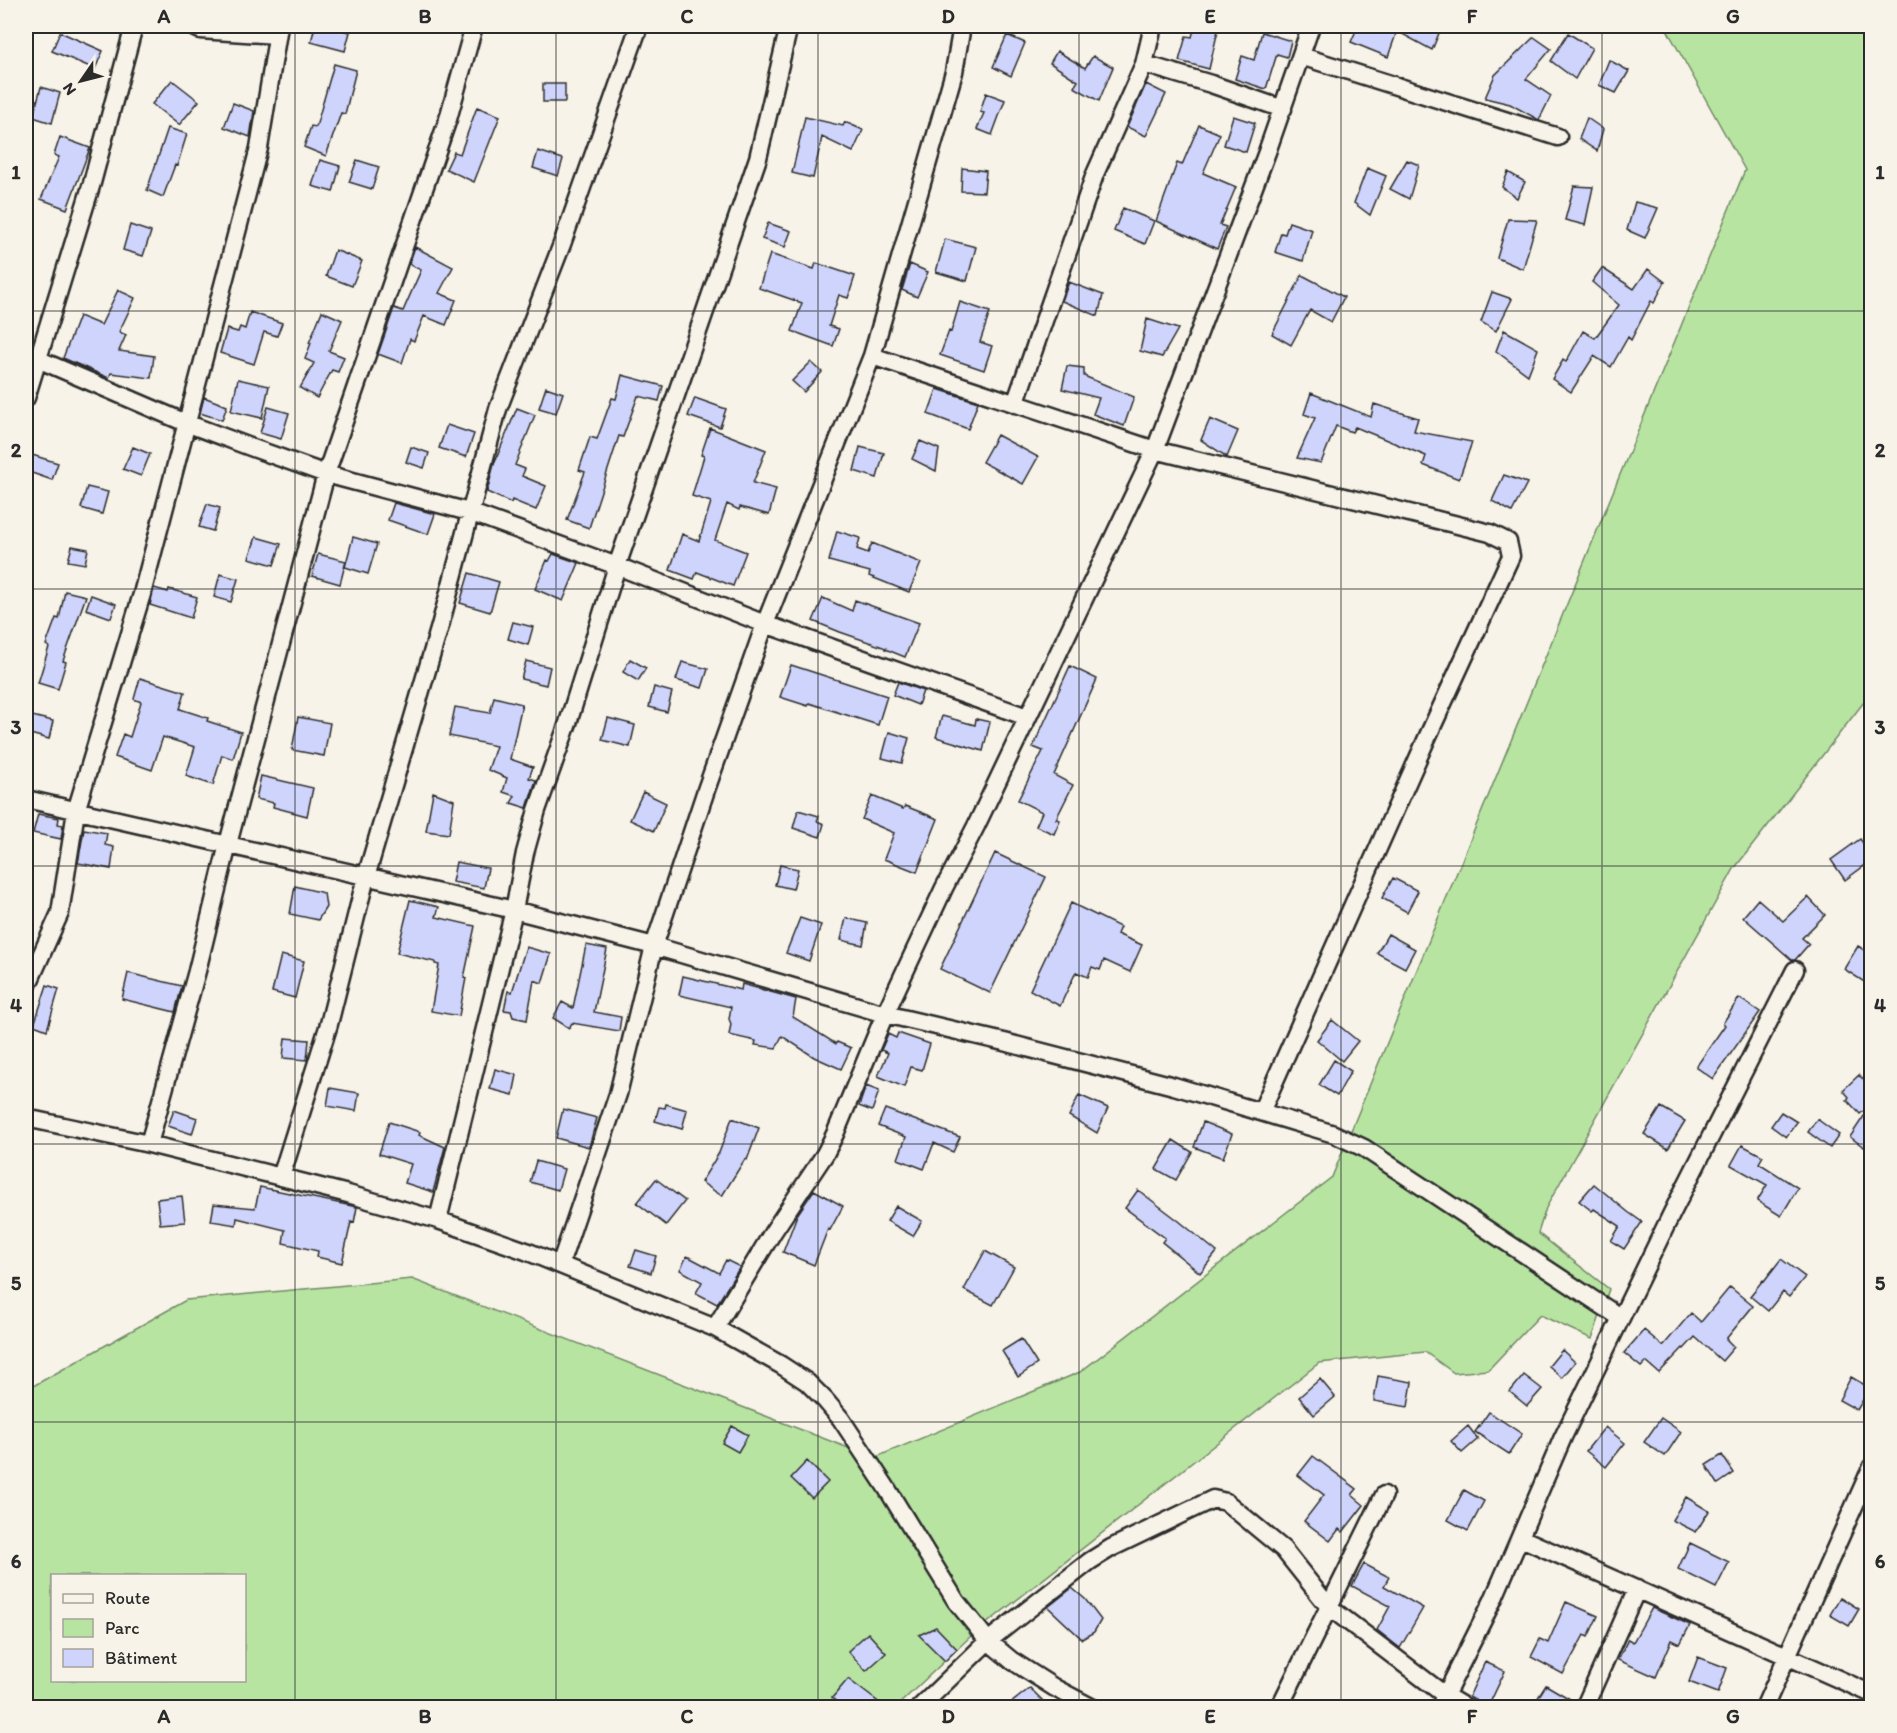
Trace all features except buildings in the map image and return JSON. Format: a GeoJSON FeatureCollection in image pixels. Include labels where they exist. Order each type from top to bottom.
{"type":"FeatureCollection","features":[{"type":"Feature","properties":{"kind":"street"},"geometry":{"type":"LineString","coordinates":[[26,398],[32,357],[92,183],[134,26]]}},
{"type":"Feature","properties":{"kind":"street"},"geometry":{"type":"LineString","coordinates":[[26,990],[60,913],[76,811],[142,594],[259,148],[278,30],[200,30],[191,26]]}},
{"type":"Feature","properties":{"kind":"street"},"geometry":{"type":"LineString","coordinates":[[149,1144],[197,971],[228,844],[326,474],[448,118],[474,26]]}},
{"type":"Feature","properties":{"kind":"street"},"geometry":{"type":"LineString","coordinates":[[281,1177],[328,1024],[366,877],[440,626],[498,409],[562,244],[639,26]]}},
{"type":"Feature","properties":{"kind":"street"},"geometry":{"type":"LineString","coordinates":[[438,1220],[537,810],[758,158],[789,26]]}},
{"type":"Feature","properties":{"kind":"street"},"geometry":{"type":"LineString","coordinates":[[560,1265],[618,1094],[654,946],[706,790],[765,624],[872,356],[954,72],[962,26]]}},
{"type":"Feature","properties":{"kind":"street"},"geometry":{"type":"LineString","coordinates":[[1016,404],[1095,174],[1144,64],[1152,26]]}},
{"type":"Feature","properties":{"kind":"street"},"geometry":{"type":"LineString","coordinates":[[716,1328],[773,1232],[825,1154],[835,1134],[885,1014],[1155,450],[1283,109],[1311,26]]}},
{"type":"Feature","properties":{"kind":"street"},"geometry":{"type":"LineString","coordinates":[[1301,56],[1558,137]]}},
{"type":"Feature","properties":{"kind":"street"},"geometry":{"type":"LineString","coordinates":[[1144,64],[1283,109]]}},
{"type":"Feature","properties":{"kind":"street"},"geometry":{"type":"LineString","coordinates":[[872,356],[1155,450],[1490,533],[1508,542],[1511,556],[1422,749],[1261,1112]]}},
{"type":"Feature","properties":{"kind":"street"},"geometry":{"type":"LineString","coordinates":[[32,357],[186,423],[326,474],[469,512],[618,566],[765,624],[1027,717]]}},
{"type":"Feature","properties":{"kind":"street"},"geometry":{"type":"LineString","coordinates":[[26,799],[514,910],[654,946],[885,1014],[1163,1083],[1334,1134],[1364,1148],[1621,1318]]}},
{"type":"Feature","properties":{"kind":"street"},"geometry":{"type":"LineString","coordinates":[[1442,1702],[1493,1600],[1563,1437],[1672,1213],[1795,970]]}},
{"type":"Feature","properties":{"kind":"street"},"geometry":{"type":"LineString","coordinates":[[26,1118],[149,1144],[348,1194],[438,1220],[560,1265],[716,1328],[807,1382],[825,1400],[848,1429],[956,1601],[988,1641],[1011,1660],[1055,1688],[1091,1707]]}},
{"type":"Feature","properties":{"kind":"street"},"geometry":{"type":"LineString","coordinates":[[1764,1707],[1872,1466]]}},
{"type":"Feature","properties":{"kind":"street"},"geometry":{"type":"LineString","coordinates":[[1279,1707],[1384,1495]]}},
{"type":"Feature","properties":{"kind":"street"},"geometry":{"type":"LineString","coordinates":[[919,1707],[988,1641],[1090,1561],[1111,1548],[1213,1499],[1226,1502],[1283,1548],[1329,1607],[1442,1702],[1466,1707]]}},
{"type":"Feature","properties":{"kind":"street"},"geometry":{"type":"LineString","coordinates":[[1521,1538],[1872,1694]]}},
{"type":"Feature","properties":{"kind":"street"},"geometry":{"type":"LineString","coordinates":[[1584,1707],[1637,1589]]}},
{"type":"Feature","properties":{"kind":"green space"},"geometry":{"type":"Polygon","coordinates":[[[1665,26],[1871,26],[1871,693],[1734,869],[1546,1208],[1538,1233],[1609,1289],[1592,1339],[1540,1315],[1488,1370],[1454,1373],[1425,1352],[1319,1363],[972,1635],[895,1708],[26,1707],[26,1390],[186,1300],[412,1279],[874,1458],[1080,1372],[1332,1177],[1745,170],[1665,26]]]}}]}
